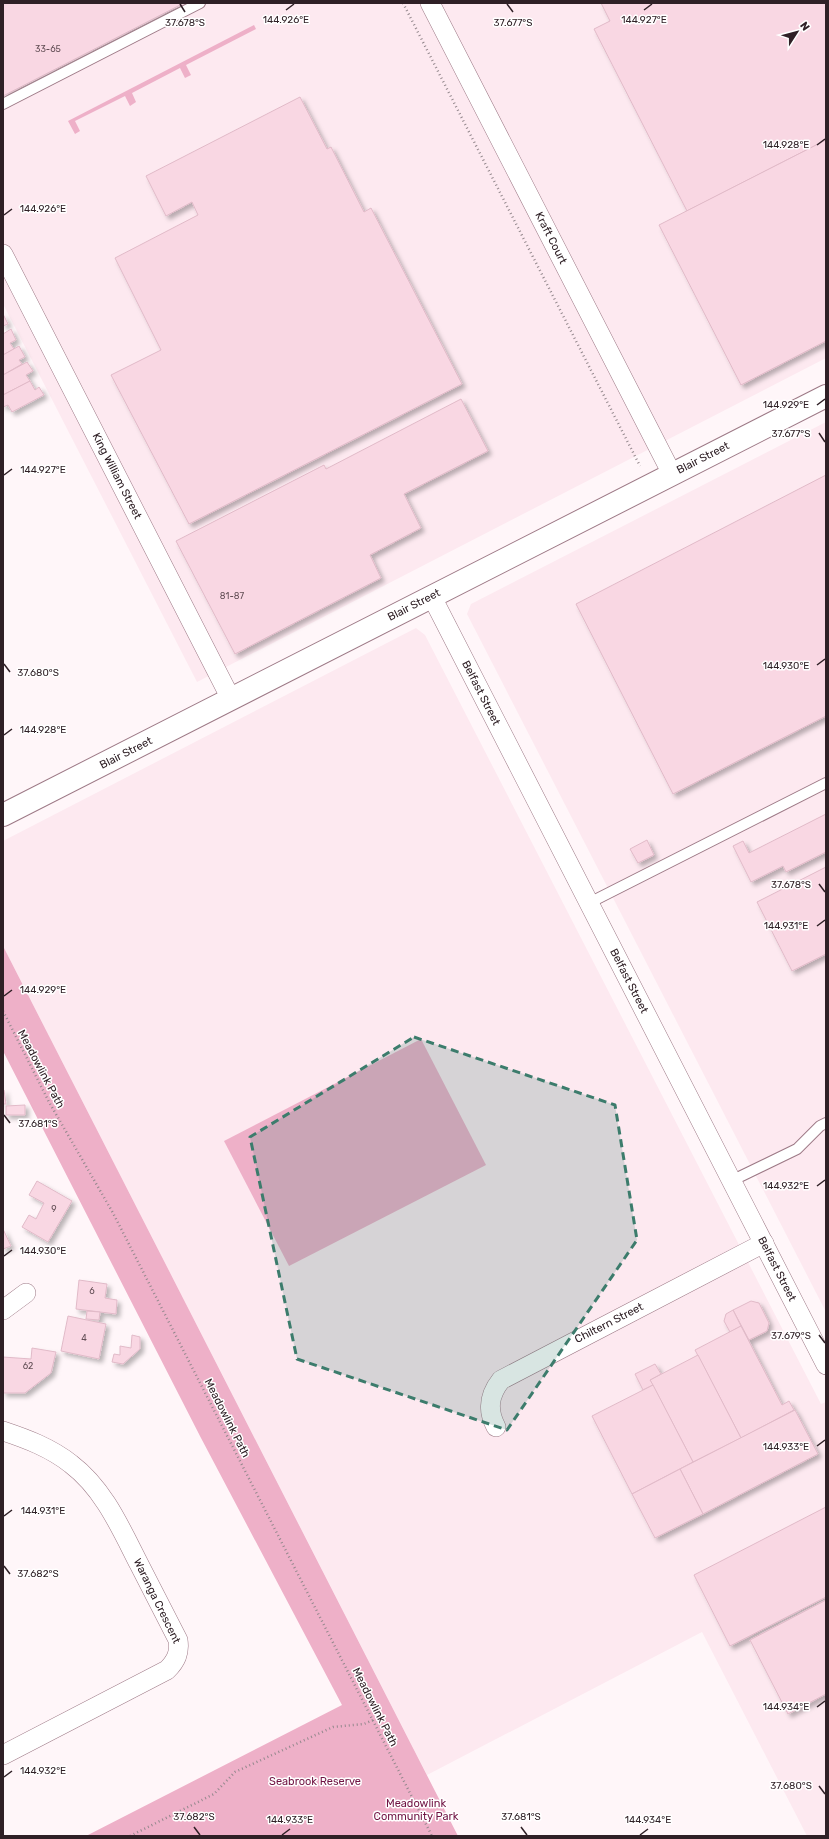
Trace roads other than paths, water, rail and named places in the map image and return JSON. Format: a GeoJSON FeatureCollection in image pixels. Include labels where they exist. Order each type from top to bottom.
{"type":"FeatureCollection","features":[{"type":"Feature","properties":{"kind":"street","name":"Kraft Court"},"geometry":{"type":"LineString","coordinates":[[430,3],[672,474]]}},
{"type":"Feature","properties":{"kind":"street","name":"King William Street"},"geometry":{"type":"LineString","coordinates":[[3,254],[231,699]]}},
{"type":"Feature","properties":{"kind":"street","name":"Blair Street"},"geometry":{"type":"LineString","coordinates":[[3,815],[826,396]]}},
{"type":"Feature","properties":{"kind":"street","name":"Belfast Street"},"geometry":{"type":"LineString","coordinates":[[432,597],[826,1365]]}},
{"type":"Feature","properties":{"kind":"street","name":"Chiltern Street"},"geometry":{"type":"LineString","coordinates":[[496,1427],[490,1409],[490,1399],[494,1389],[501,1380],[764,1243]]}},
{"type":"Feature","properties":{"kind":"street"},"geometry":{"type":"LineString","coordinates":[[3,1310],[26,1293]]}},
{"type":"Feature","properties":{"kind":"street","name":"Waranga Crescent"},"geometry":{"type":"LineString","coordinates":[[3,1431],[40,1445],[57,1454],[72,1464],[101,1495],[120,1526],[178,1640],[179,1647],[175,1663],[167,1670],[3,1755]]}},
{"type":"Feature","properties":{"kind":"lane"},"geometry":{"type":"LineString","coordinates":[[3,104],[200,3]]}},
{"type":"Feature","properties":{"kind":"lane"},"geometry":{"type":"LineString","coordinates":[[589,903],[826,783]]}},
{"type":"Feature","properties":{"kind":"lane"},"geometry":{"type":"LineString","coordinates":[[731,1181],[797,1149],[820,1126],[826,1123]]}},
{"type":"Feature","properties":{"kind":"park label","name":"Seabrook Reserve"},"geometry":{"type":"Point","coordinates":[315,1781]}},
{"type":"Feature","properties":{"kind":"park label","name":"Meadowlink Community Park"},"geometry":{"type":"Point","coordinates":[416,1809]}}]}
